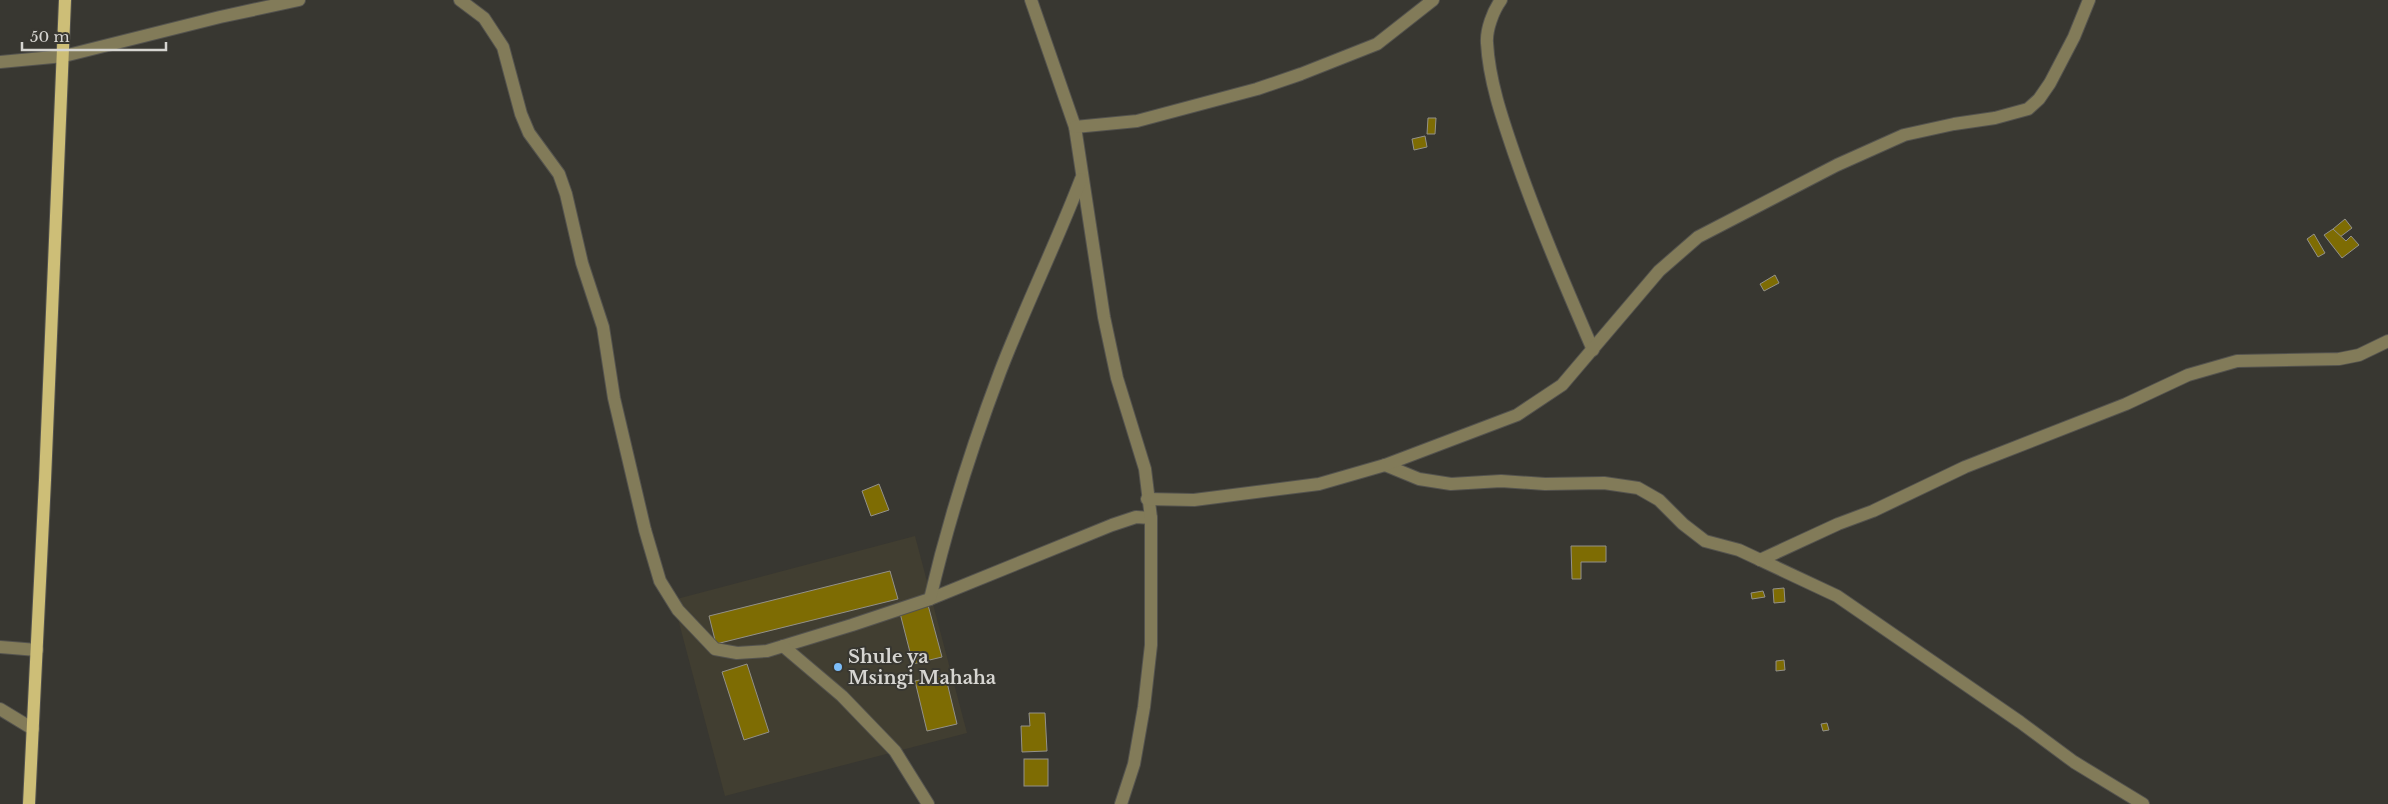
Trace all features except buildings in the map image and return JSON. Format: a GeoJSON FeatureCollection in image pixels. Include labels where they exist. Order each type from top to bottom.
{"type":"FeatureCollection","features":[{"type":"Feature","properties":{"kind":"main road"},"geometry":{"type":"LineString","coordinates":[[29,804],[64,56],[65,0]]}},
{"type":"Feature","properties":{"kind":"street"},"geometry":{"type":"LineString","coordinates":[[0,62],[64,56],[220,17],[299,0]]}},
{"type":"Feature","properties":{"kind":"street"},"geometry":{"type":"LineString","coordinates":[[460,0],[484,18],[503,47],[521,114],[529,133],[559,174],[566,194],[582,263],[603,328],[614,398],[644,530],[660,581],[678,610],[715,649],[737,653],[767,651],[930,600],[1112,525],[1136,517],[1151,518]]}},
{"type":"Feature","properties":{"kind":"street"},"geometry":{"type":"LineString","coordinates":[[1031,0],[1075,128],[1081,178],[1106,326],[1117,378],[1145,469],[1147,499],[1151,518],[1151,644],[1144,707],[1134,764],[1121,804]]}},
{"type":"Feature","properties":{"kind":"street"},"geometry":{"type":"LineString","coordinates":[[1075,128],[1137,122],[1257,89],[1301,74],[1377,44],[1433,0]]}},
{"type":"Feature","properties":{"kind":"street"},"geometry":{"type":"LineString","coordinates":[[1500,0],[1495,8],[1486,40],[1502,118],[1558,270],[1593,350]]}},
{"type":"Feature","properties":{"kind":"street"},"geometry":{"type":"LineString","coordinates":[[1147,499],[1194,500],[1319,484],[1385,465],[1517,416],[1562,385],[1659,271],[1698,238],[1852,158],[1904,135],[1954,124],[1995,118],[2028,109],[2039,99],[2050,82],[2074,37],[2089,0]]}},
{"type":"Feature","properties":{"kind":"street"},"geometry":{"type":"LineString","coordinates":[[930,600],[959,487],[1000,372],[1058,237],[1081,178]]}},
{"type":"Feature","properties":{"kind":"street"},"geometry":{"type":"LineString","coordinates":[[1760,560],[1838,524],[1873,511],[1964,466],[2126,404],[2188,375],[2237,361],[2339,359],[2359,355],[2388,341]]}},
{"type":"Feature","properties":{"kind":"street"},"geometry":{"type":"LineString","coordinates":[[1385,465],[1419,479],[1451,484],[1501,481],[1545,484],[1604,482],[1638,488],[1659,500],[1683,524],[1705,541],[1739,550],[1836,596],[2012,716],[2074,762],[2143,804]]}},
{"type":"Feature","properties":{"kind":"street"},"geometry":{"type":"LineString","coordinates":[[783,646],[842,696],[895,751],[928,804]]}},
{"type":"Feature","properties":{"kind":"street"},"geometry":{"type":"LineString","coordinates":[[0,648],[37,650]]}},
{"type":"Feature","properties":{"kind":"street"},"geometry":{"type":"LineString","coordinates":[[0,709],[33,729]]}},
{"type":"Feature","properties":{"kind":"shaded area"},"geometry":{"type":"Polygon","coordinates":[[[915,536],[967,733],[725,796],[673,600],[915,536]]]}},
{"type":"Feature","properties":{"kind":"place","name":"Shule ya Msingi Mahaha"},"geometry":{"type":"Point","coordinates":[838,667]}}]}
